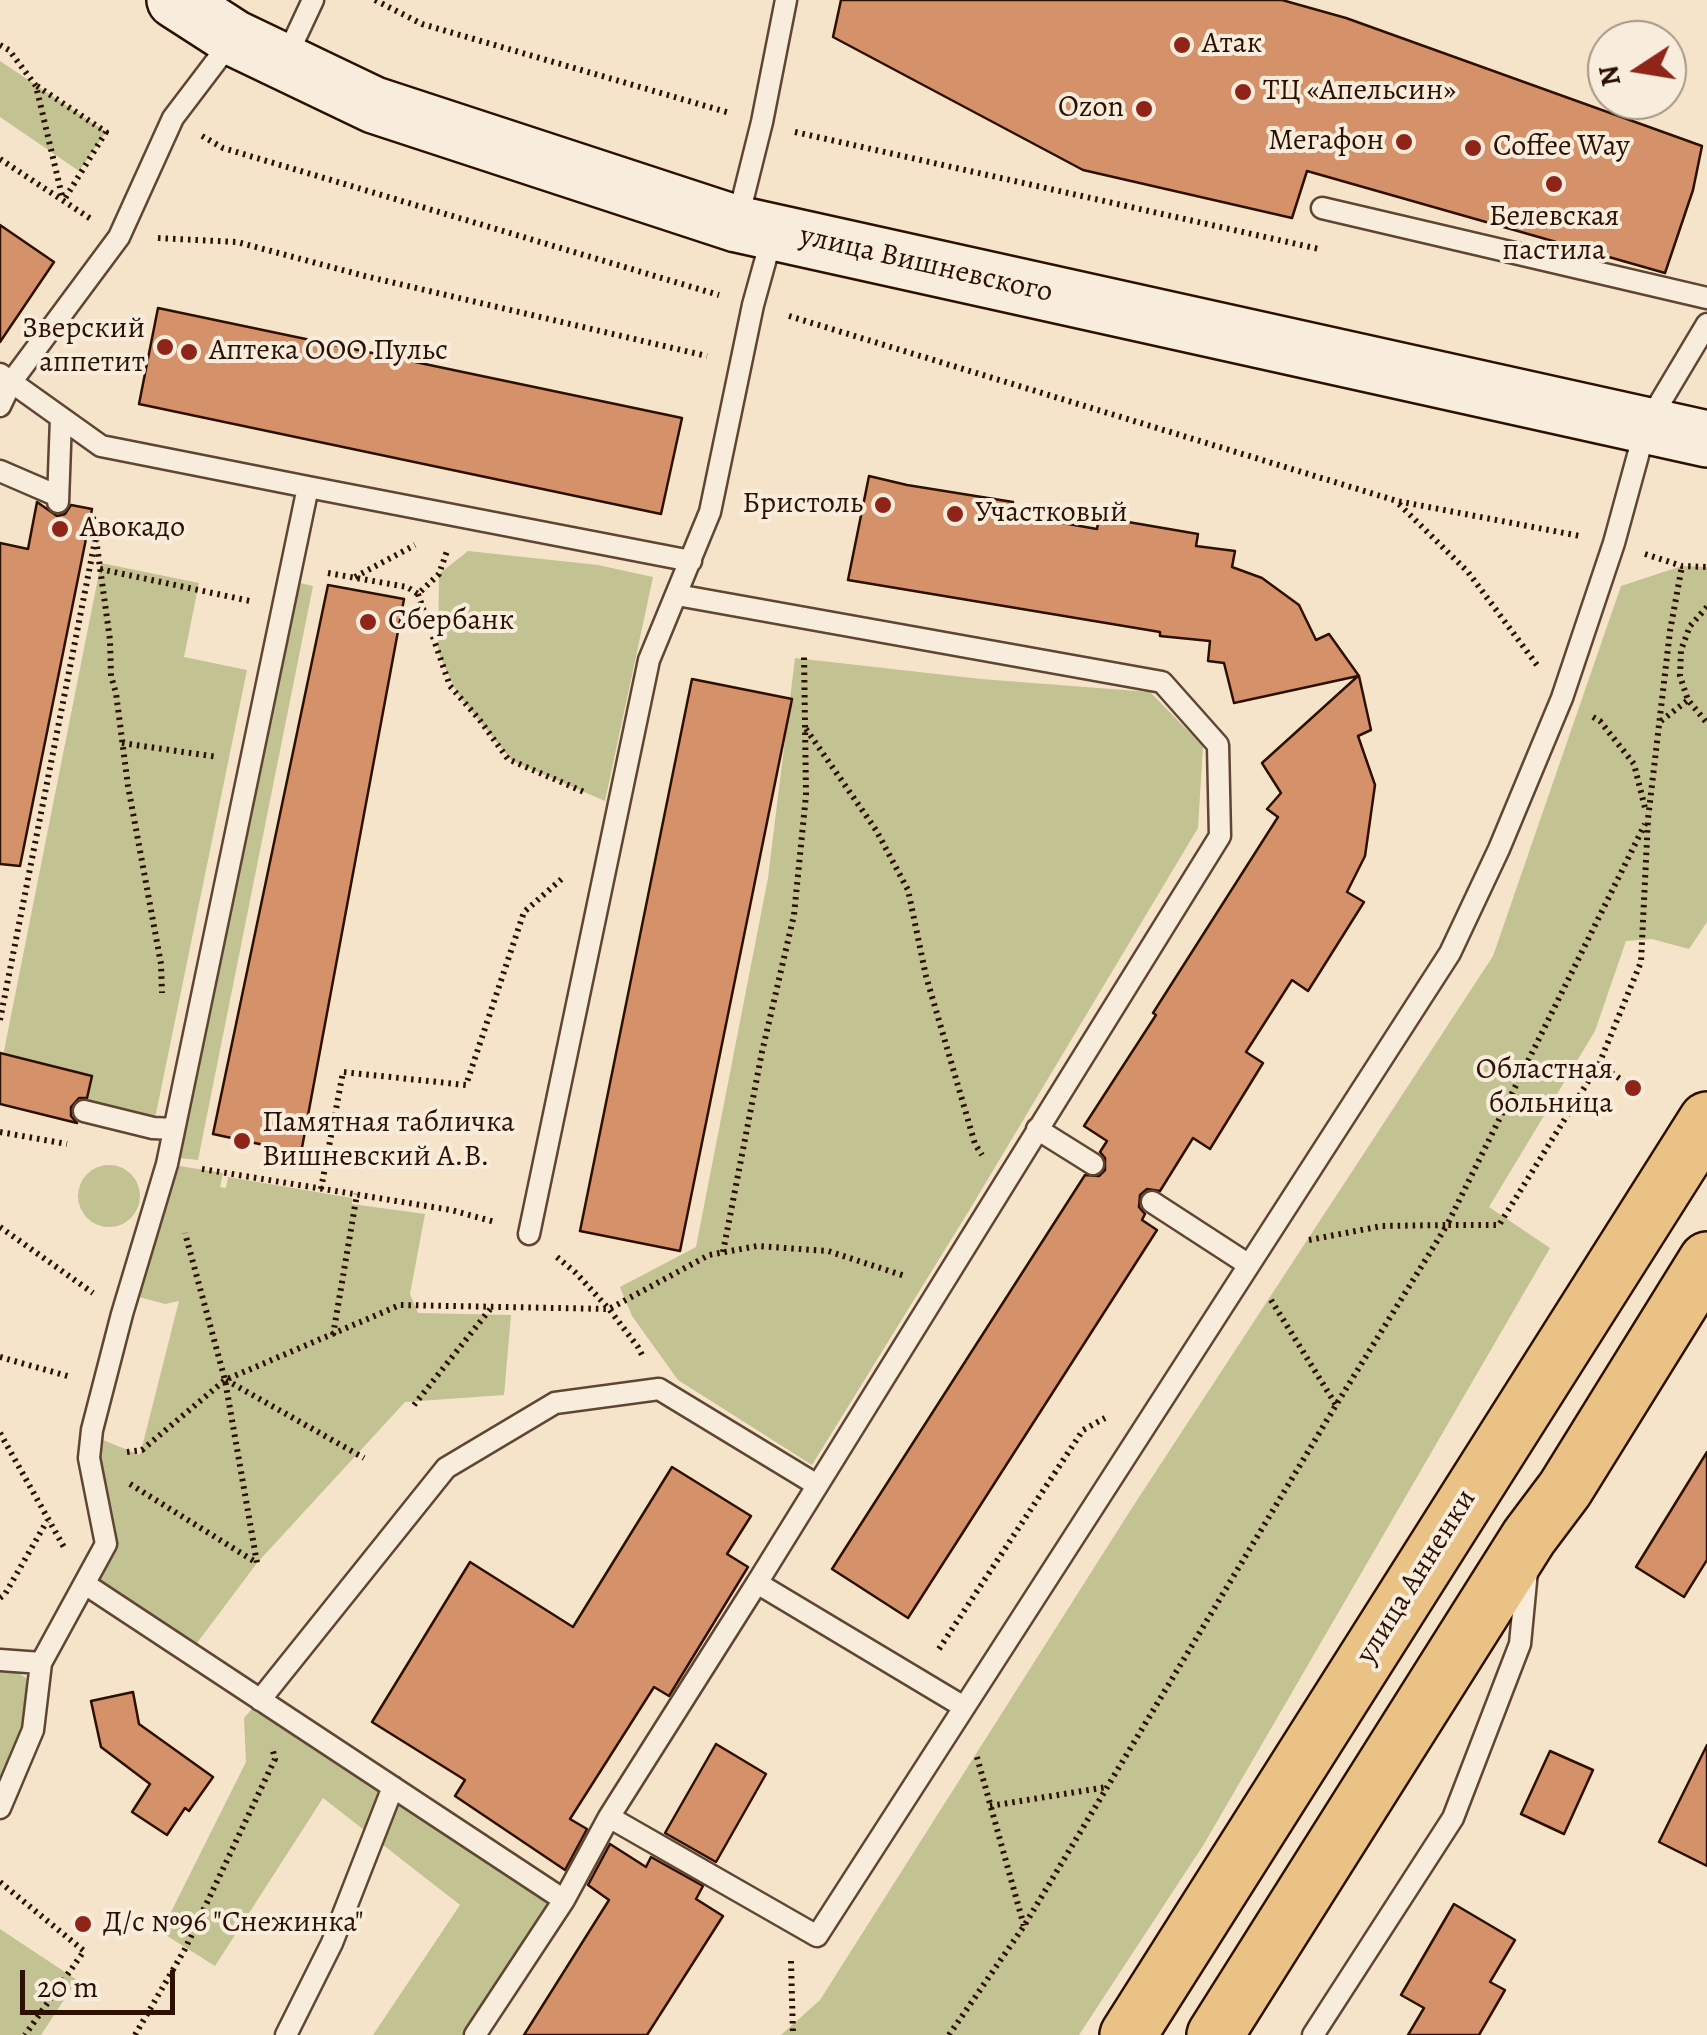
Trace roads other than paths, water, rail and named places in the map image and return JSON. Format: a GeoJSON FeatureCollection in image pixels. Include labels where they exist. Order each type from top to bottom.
{"type":"FeatureCollection","features":[{"type":"Feature","properties":{"kind":"main road","name":"улица Анненки"},"geometry":{"type":"LineString","coordinates":[[1128,2035],[1707,1120]]}},
{"type":"Feature","properties":{"kind":"main road"},"geometry":{"type":"LineString","coordinates":[[1214,2035],[1707,1260]]}},
{"type":"Feature","properties":{"kind":"street","name":"улица Вишневского"},"geometry":{"type":"LineString","coordinates":[[175,0],[234,38],[374,106],[756,228],[1707,439]]}},
{"type":"Feature","properties":{"kind":"lane"},"geometry":{"type":"LineString","coordinates":[[284,62],[313,0]]}},
{"type":"Feature","properties":{"kind":"lane"},"geometry":{"type":"LineString","coordinates":[[529,1234],[649,660],[710,512],[741,364],[753,305],[762,122],[786,0]]}},
{"type":"Feature","properties":{"kind":"lane"},"geometry":{"type":"LineString","coordinates":[[0,406],[6,378],[119,237],[172,118],[234,38]]}},
{"type":"Feature","properties":{"kind":"lane"},"geometry":{"type":"LineString","coordinates":[[1322,208],[1707,298]]}},
{"type":"Feature","properties":{"kind":"lane"},"geometry":{"type":"LineString","coordinates":[[609,1818],[816,1936],[1450,954],[1562,698],[1614,543],[1646,426],[1707,324]]}},
{"type":"Feature","properties":{"kind":"lane"},"geometry":{"type":"LineString","coordinates":[[6,378],[100,446],[691,561]]}},
{"type":"Feature","properties":{"kind":"lane"},"geometry":{"type":"LineString","coordinates":[[0,471],[58,499],[61,418]]}},
{"type":"Feature","properties":{"kind":"lane"},"geometry":{"type":"LineString","coordinates":[[0,1808],[32,1730],[42,1663],[106,1544],[89,1458],[92,1430],[167,1164],[308,487]]}},
{"type":"Feature","properties":{"kind":"lane"},"geometry":{"type":"LineString","coordinates":[[475,2035],[564,1900],[609,1818],[1220,836],[1218,745],[1162,682],[677,595]]}},
{"type":"Feature","properties":{"kind":"lane"},"geometry":{"type":"LineString","coordinates":[[84,1111],[152,1128],[174,1129]]}},
{"type":"Feature","properties":{"kind":"lane"},"geometry":{"type":"LineString","coordinates":[[1037,1129],[1092,1164]]}},
{"type":"Feature","properties":{"kind":"lane"},"geometry":{"type":"LineString","coordinates":[[1152,1202],[1254,1257]]}},
{"type":"Feature","properties":{"kind":"lane"},"geometry":{"type":"LineString","coordinates":[[260,1700],[446,1468],[556,1403],[659,1389],[817,1485]]}},
{"type":"Feature","properties":{"kind":"lane"},"geometry":{"type":"LineString","coordinates":[[1313,2035],[1453,1818],[1520,1644],[1530,1537]]}},
{"type":"Feature","properties":{"kind":"lane"},"geometry":{"type":"LineString","coordinates":[[756,1583],[964,1707]]}},
{"type":"Feature","properties":{"kind":"lane"},"geometry":{"type":"LineString","coordinates":[[85,1584],[564,1900]]}},
{"type":"Feature","properties":{"kind":"lane"},"geometry":{"type":"LineString","coordinates":[[0,1660],[42,1663]]}},
{"type":"Feature","properties":{"kind":"lane"},"geometry":{"type":"LineString","coordinates":[[286,2035],[332,1943],[393,1787]]}},
{"type":"Feature","properties":{"kind":"place","name":"Атак"},"geometry":{"type":"Point","coordinates":[1182,45]}},
{"type":"Feature","properties":{"kind":"place","name":"ТЦ «Апельсин»"},"geometry":{"type":"Point","coordinates":[1243,92]}},
{"type":"Feature","properties":{"kind":"place","name":"Ozon"},"geometry":{"type":"Point","coordinates":[1144,109]}},
{"type":"Feature","properties":{"kind":"place","name":"Мегафон"},"geometry":{"type":"Point","coordinates":[1404,142]}},
{"type":"Feature","properties":{"kind":"place","name":"Coffee Way"},"geometry":{"type":"Point","coordinates":[1473,148]}},
{"type":"Feature","properties":{"kind":"place","name":"Белевская пастила"},"geometry":{"type":"Point","coordinates":[1554,184]}},
{"type":"Feature","properties":{"kind":"place","name":"Зверский аппетит"},"geometry":{"type":"Point","coordinates":[165,347]}},
{"type":"Feature","properties":{"kind":"place","name":"Аптека ООО Пульс"},"geometry":{"type":"Point","coordinates":[189,352]}},
{"type":"Feature","properties":{"kind":"place","name":"Бристоль"},"geometry":{"type":"Point","coordinates":[883,505]}},
{"type":"Feature","properties":{"kind":"place","name":"Участковый"},"geometry":{"type":"Point","coordinates":[955,514]}},
{"type":"Feature","properties":{"kind":"place","name":"Авокадо"},"geometry":{"type":"Point","coordinates":[60,529]}},
{"type":"Feature","properties":{"kind":"place","name":"Сбербанк"},"geometry":{"type":"Point","coordinates":[368,622]}},
{"type":"Feature","properties":{"kind":"place","name":"Областная больница"},"geometry":{"type":"Point","coordinates":[1633,1088]}},
{"type":"Feature","properties":{"kind":"place","name":"Памятная табличка Вишневский А.В."},"geometry":{"type":"Point","coordinates":[242,1141]}},
{"type":"Feature","properties":{"kind":"place","name":"Д/с №96 \"Снежинка\""},"geometry":{"type":"Point","coordinates":[83,1924]}}]}
